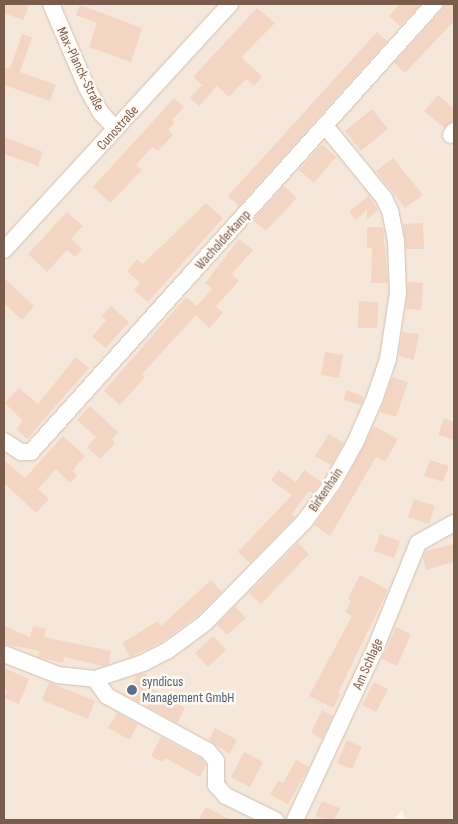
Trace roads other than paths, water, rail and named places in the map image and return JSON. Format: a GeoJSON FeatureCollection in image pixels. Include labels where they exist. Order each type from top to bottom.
{"type":"FeatureCollection","features":[{"type":"Feature","properties":{"kind":"street","name":"Max-Planck-Straße"},"geometry":{"type":"LineString","coordinates":[[51,4],[87,88],[101,114],[116,129]]}},
{"type":"Feature","properties":{"kind":"street","name":"Cunostraße"},"geometry":{"type":"LineString","coordinates":[[4,250],[230,4]]}},
{"type":"Feature","properties":{"kind":"street","name":"Wacholderkamp"},"geometry":{"type":"LineString","coordinates":[[4,441],[21,452],[32,452],[326,127],[434,4]]}},
{"type":"Feature","properties":{"kind":"street","name":"Birkenhain"},"geometry":{"type":"LineString","coordinates":[[4,654],[58,675],[95,680],[143,663],[184,639],[267,562],[304,522],[332,484],[355,443],[374,400],[394,328],[398,293],[396,241],[384,198],[326,127]]}},
{"type":"Feature","properties":{"kind":"street","name":"Am Schlage"},"geometry":{"type":"LineString","coordinates":[[295,820],[374,650],[418,544],[454,523]]}},
{"type":"Feature","properties":{"kind":"street"},"geometry":{"type":"LineString","coordinates":[[95,680],[107,696],[208,751],[216,762],[216,785],[226,796],[275,820]]}},
{"type":"Feature","properties":{"kind":"place","name":"syndicus Management GmbH"},"geometry":{"type":"Point","coordinates":[132,690]}}]}
